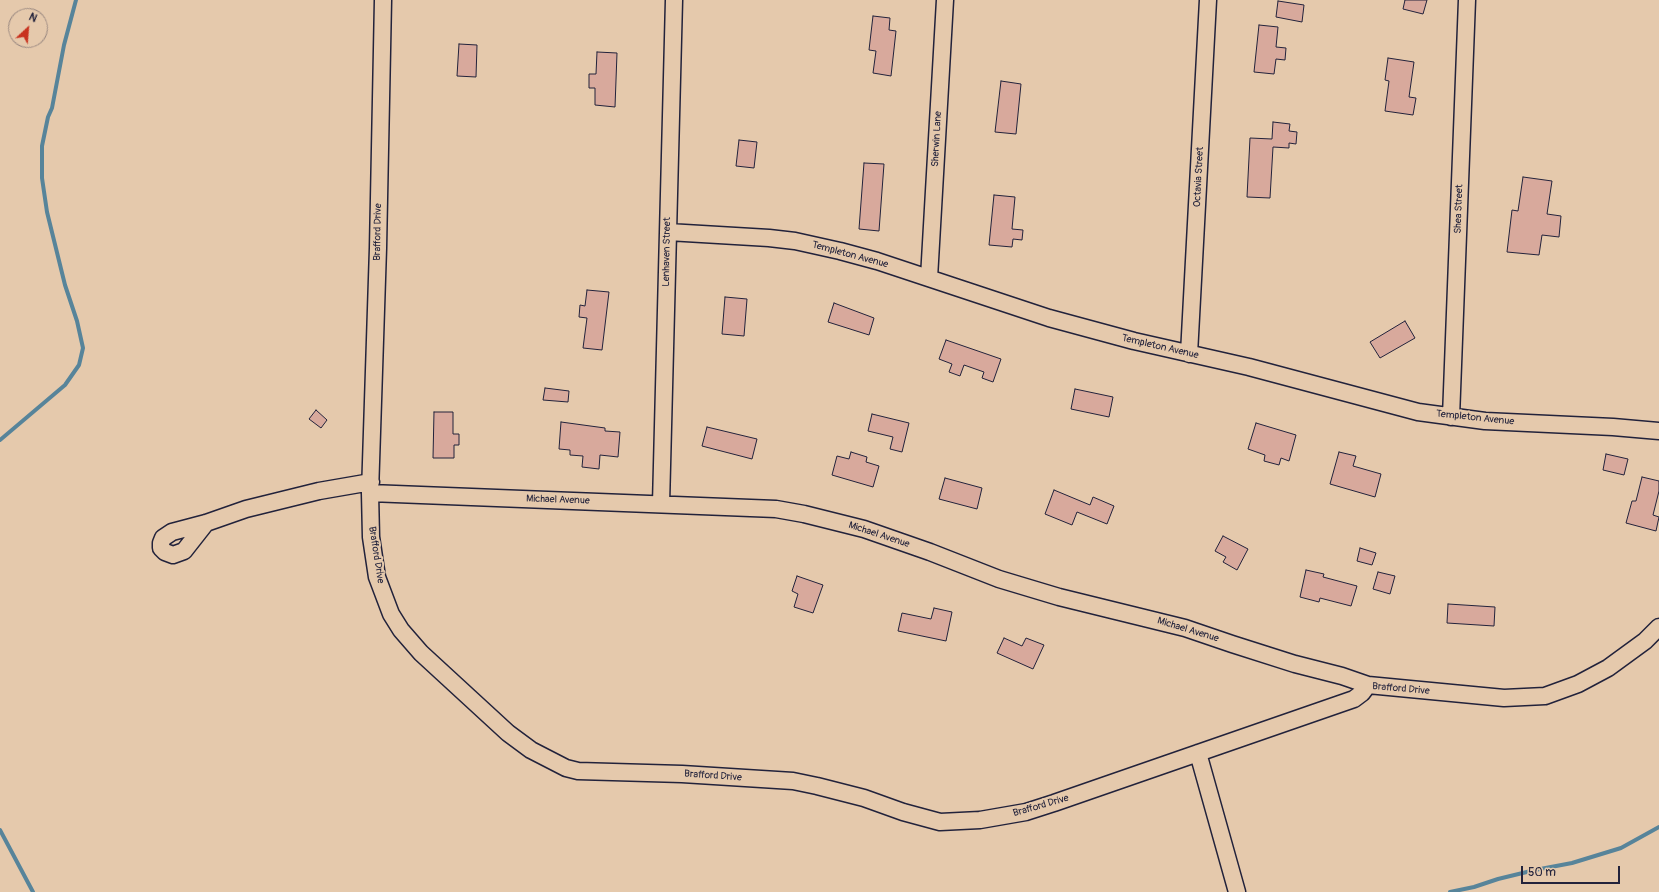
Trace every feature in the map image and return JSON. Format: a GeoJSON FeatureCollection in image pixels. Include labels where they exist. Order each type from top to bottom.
{"type":"FeatureCollection","features":[{"type":"Feature","properties":{"kind":"street","name":"Brafford Drive"},"geometry":{"type":"LineString","coordinates":[[383,0],[378,248],[370,488],[371,537],[377,577],[383,596],[401,630],[422,653],[508,733],[531,750],[566,768],[578,771],[682,774],[793,781],[864,798],[903,812],[940,822],[980,820],[1026,812],[1354,699],[1362,694],[1368,685],[1504,698],[1545,696],[1578,684],[1608,668],[1645,641],[1659,627]]}},
{"type":"Feature","properties":{"kind":"street","name":"Lenhaven Street"},"geometry":{"type":"LineString","coordinates":[[661,504],[674,0]]}},
{"type":"Feature","properties":{"kind":"street","name":"Sherwin Lane"},"geometry":{"type":"LineString","coordinates":[[929,278],[944,0]]}},
{"type":"Feature","properties":{"kind":"street","name":"Octavia Street"},"geometry":{"type":"LineString","coordinates":[[1189,354],[1208,0]]}},
{"type":"Feature","properties":{"kind":"street","name":"Shea Street"},"geometry":{"type":"LineString","coordinates":[[1451,417],[1467,0]]}},
{"type":"Feature","properties":{"kind":"street","name":"Templeton Avenue"},"geometry":{"type":"LineString","coordinates":[[668,232],[795,241],[840,251],[877,261],[1049,318],[1134,341],[1249,367],[1418,412],[1485,421],[1613,427],[1659,432]]}},
{"type":"Feature","properties":{"kind":"street","name":"Michael Avenue"},"geometry":{"type":"LineString","coordinates":[[206,523],[246,509],[318,491],[370,488],[776,509],[804,514],[864,529],[998,579],[1059,597],[1185,628],[1295,664],[1342,676],[1368,685]]}},
{"type":"Feature","properties":{"kind":"street"},"geometry":{"type":"LineString","coordinates":[[1198,753],[1237,892]]}},
{"type":"Feature","properties":{"kind":"building"},"geometry":{"type":"Polygon","coordinates":[[[1405,0],[1427,0],[1423,14],[1403,9],[1405,0]]]}},
{"type":"Feature","properties":{"kind":"building"},"geometry":{"type":"Polygon","coordinates":[[[1278,1],[1304,5],[1302,22],[1276,17],[1278,1]]]}},
{"type":"Feature","properties":{"kind":"building"},"geometry":{"type":"Polygon","coordinates":[[[873,16],[890,18],[889,30],[896,31],[891,76],[873,73],[876,51],[869,50],[873,16]]]}},
{"type":"Feature","properties":{"kind":"building"},"geometry":{"type":"Polygon","coordinates":[[[1259,25],[1278,27],[1276,47],[1286,48],[1285,60],[1276,59],[1274,74],[1254,72],[1259,25]]]}},
{"type":"Feature","properties":{"kind":"building"},"geometry":{"type":"Polygon","coordinates":[[[459,44],[477,45],[476,77],[457,76],[459,44]]]}},
{"type":"Feature","properties":{"kind":"building"},"geometry":{"type":"Polygon","coordinates":[[[597,52],[617,53],[615,107],[595,105],[595,88],[589,88],[589,74],[596,74],[597,52]]]}},
{"type":"Feature","properties":{"kind":"building"},"geometry":{"type":"Polygon","coordinates":[[[1388,58],[1414,62],[1409,97],[1416,98],[1413,115],[1385,111],[1389,81],[1385,80],[1388,58]]]}},
{"type":"Feature","properties":{"kind":"building"},"geometry":{"type":"Polygon","coordinates":[[[1001,81],[1021,84],[1016,134],[995,132],[1001,81]]]}},
{"type":"Feature","properties":{"kind":"building"},"geometry":{"type":"Polygon","coordinates":[[[1273,122],[1290,124],[1289,131],[1297,132],[1296,144],[1289,143],[1289,148],[1273,147],[1270,198],[1247,197],[1250,138],[1272,139],[1273,122]]]}},
{"type":"Feature","properties":{"kind":"building"},"geometry":{"type":"Polygon","coordinates":[[[739,140],[757,142],[754,168],[736,166],[739,140]]]}},
{"type":"Feature","properties":{"kind":"building"},"geometry":{"type":"Polygon","coordinates":[[[864,163],[884,164],[879,231],[859,229],[864,163]]]}},
{"type":"Feature","properties":{"kind":"building"},"geometry":{"type":"Polygon","coordinates":[[[1523,177],[1552,181],[1547,214],[1561,216],[1559,237],[1542,235],[1539,255],[1507,252],[1512,210],[1518,211],[1523,177]]]}},
{"type":"Feature","properties":{"kind":"building"},"geometry":{"type":"Polygon","coordinates":[[[994,195],[1015,197],[1012,229],[1023,230],[1022,240],[1013,239],[1012,247],[989,245],[994,195]]]}},
{"type":"Feature","properties":{"kind":"building"},"geometry":{"type":"Polygon","coordinates":[[[587,290],[609,292],[602,350],[583,348],[587,318],[579,317],[580,305],[585,306],[587,290]]]}},
{"type":"Feature","properties":{"kind":"building"},"geometry":{"type":"Polygon","coordinates":[[[725,297],[747,299],[744,336],[722,334],[725,297]]]}},
{"type":"Feature","properties":{"kind":"building"},"geometry":{"type":"Polygon","coordinates":[[[834,303],[874,318],[869,335],[828,322],[834,303]]]}},
{"type":"Feature","properties":{"kind":"building"},"geometry":{"type":"Polygon","coordinates":[[[1405,321],[1415,338],[1380,358],[1370,342],[1405,321]]]}},
{"type":"Feature","properties":{"kind":"building"},"geometry":{"type":"Polygon","coordinates":[[[946,340],[1001,359],[993,382],[982,378],[984,372],[964,365],[960,376],[949,372],[952,364],[939,359],[946,340]]]}},
{"type":"Feature","properties":{"kind":"building"},"geometry":{"type":"Polygon","coordinates":[[[545,388],[569,391],[568,402],[543,400],[545,388]]]}},
{"type":"Feature","properties":{"kind":"building"},"geometry":{"type":"Polygon","coordinates":[[[1075,389],[1113,397],[1109,417],[1071,409],[1075,389]]]}},
{"type":"Feature","properties":{"kind":"building"},"geometry":{"type":"Polygon","coordinates":[[[316,410],[327,420],[321,428],[309,419],[316,410]]]}},
{"type":"Feature","properties":{"kind":"building"},"geometry":{"type":"Polygon","coordinates":[[[434,412],[453,412],[453,434],[459,434],[459,445],[454,445],[454,458],[433,458],[434,412]]]}},
{"type":"Feature","properties":{"kind":"building"},"geometry":{"type":"Polygon","coordinates":[[[872,414],[909,423],[902,452],[890,449],[893,437],[868,431],[872,414]]]}},
{"type":"Feature","properties":{"kind":"building"},"geometry":{"type":"Polygon","coordinates":[[[561,422],[605,428],[605,431],[620,432],[618,457],[600,455],[599,469],[582,467],[583,456],[570,455],[570,450],[559,449],[561,422]]]}},
{"type":"Feature","properties":{"kind":"building"},"geometry":{"type":"Polygon","coordinates":[[[1256,423],[1296,435],[1289,461],[1281,458],[1279,465],[1264,461],[1265,455],[1248,449],[1256,423]]]}},
{"type":"Feature","properties":{"kind":"building"},"geometry":{"type":"Polygon","coordinates":[[[707,427],[757,439],[752,459],[702,446],[707,427]]]}},
{"type":"Feature","properties":{"kind":"building"},"geometry":{"type":"Polygon","coordinates":[[[851,452],[867,457],[866,462],[879,466],[873,487],[832,475],[837,456],[849,459],[851,452]]]}},
{"type":"Feature","properties":{"kind":"building"},"geometry":{"type":"Polygon","coordinates":[[[1339,452],[1356,456],[1353,466],[1381,474],[1375,497],[1330,484],[1339,452]]]}},
{"type":"Feature","properties":{"kind":"building"},"geometry":{"type":"Polygon","coordinates":[[[1606,454],[1628,459],[1624,475],[1603,470],[1606,454]]]}},
{"type":"Feature","properties":{"kind":"building"},"geometry":{"type":"Polygon","coordinates":[[[1642,477],[1659,481],[1659,491],[1653,515],[1659,517],[1656,531],[1626,523],[1632,501],[1636,501],[1642,477]]]}},
{"type":"Feature","properties":{"kind":"building"},"geometry":{"type":"Polygon","coordinates":[[[945,478],[982,488],[977,509],[939,499],[945,478]]]}},
{"type":"Feature","properties":{"kind":"building"},"geometry":{"type":"Polygon","coordinates":[[[1054,490],[1090,505],[1093,497],[1114,506],[1107,524],[1077,512],[1072,525],[1045,514],[1054,490]]]}},
{"type":"Feature","properties":{"kind":"building"},"geometry":{"type":"Polygon","coordinates":[[[1223,536],[1248,549],[1237,570],[1223,562],[1226,557],[1215,551],[1223,536]]]}},
{"type":"Feature","properties":{"kind":"building"},"geometry":{"type":"Polygon","coordinates":[[[1360,548],[1376,553],[1372,565],[1357,561],[1360,548]]]}},
{"type":"Feature","properties":{"kind":"building"},"geometry":{"type":"Polygon","coordinates":[[[1306,570],[1324,574],[1323,577],[1357,586],[1351,606],[1320,598],[1319,602],[1300,597],[1306,570]]]}},
{"type":"Feature","properties":{"kind":"building"},"geometry":{"type":"Polygon","coordinates":[[[1378,572],[1395,576],[1390,594],[1373,589],[1378,572]]]}},
{"type":"Feature","properties":{"kind":"building"},"geometry":{"type":"Polygon","coordinates":[[[797,576],[823,585],[813,613],[794,607],[798,594],[792,591],[797,576]]]}},
{"type":"Feature","properties":{"kind":"building"},"geometry":{"type":"Polygon","coordinates":[[[1448,604],[1495,607],[1494,626],[1447,623],[1448,604]]]}},
{"type":"Feature","properties":{"kind":"building"},"geometry":{"type":"Polygon","coordinates":[[[934,608],[952,612],[946,641],[898,631],[902,613],[931,619],[934,608]]]}},
{"type":"Feature","properties":{"kind":"building"},"geometry":{"type":"Polygon","coordinates":[[[1004,638],[1022,646],[1026,638],[1044,645],[1033,669],[997,653],[1004,638]]]}},
{"type":"Feature","properties":{"kind":"waterway"},"geometry":{"type":"LineString","coordinates":[[0,440],[65,385],[79,365],[83,348],[77,321],[65,285],[47,212],[42,178],[42,146],[48,117],[52,108],[64,45],[76,0]]}},
{"type":"Feature","properties":{"kind":"waterway"},"geometry":{"type":"LineString","coordinates":[[1450,892],[1535,870],[1572,863],[1621,848],[1659,827]]}},
{"type":"Feature","properties":{"kind":"waterway"},"geometry":{"type":"LineString","coordinates":[[0,830],[33,892]]}}]}
